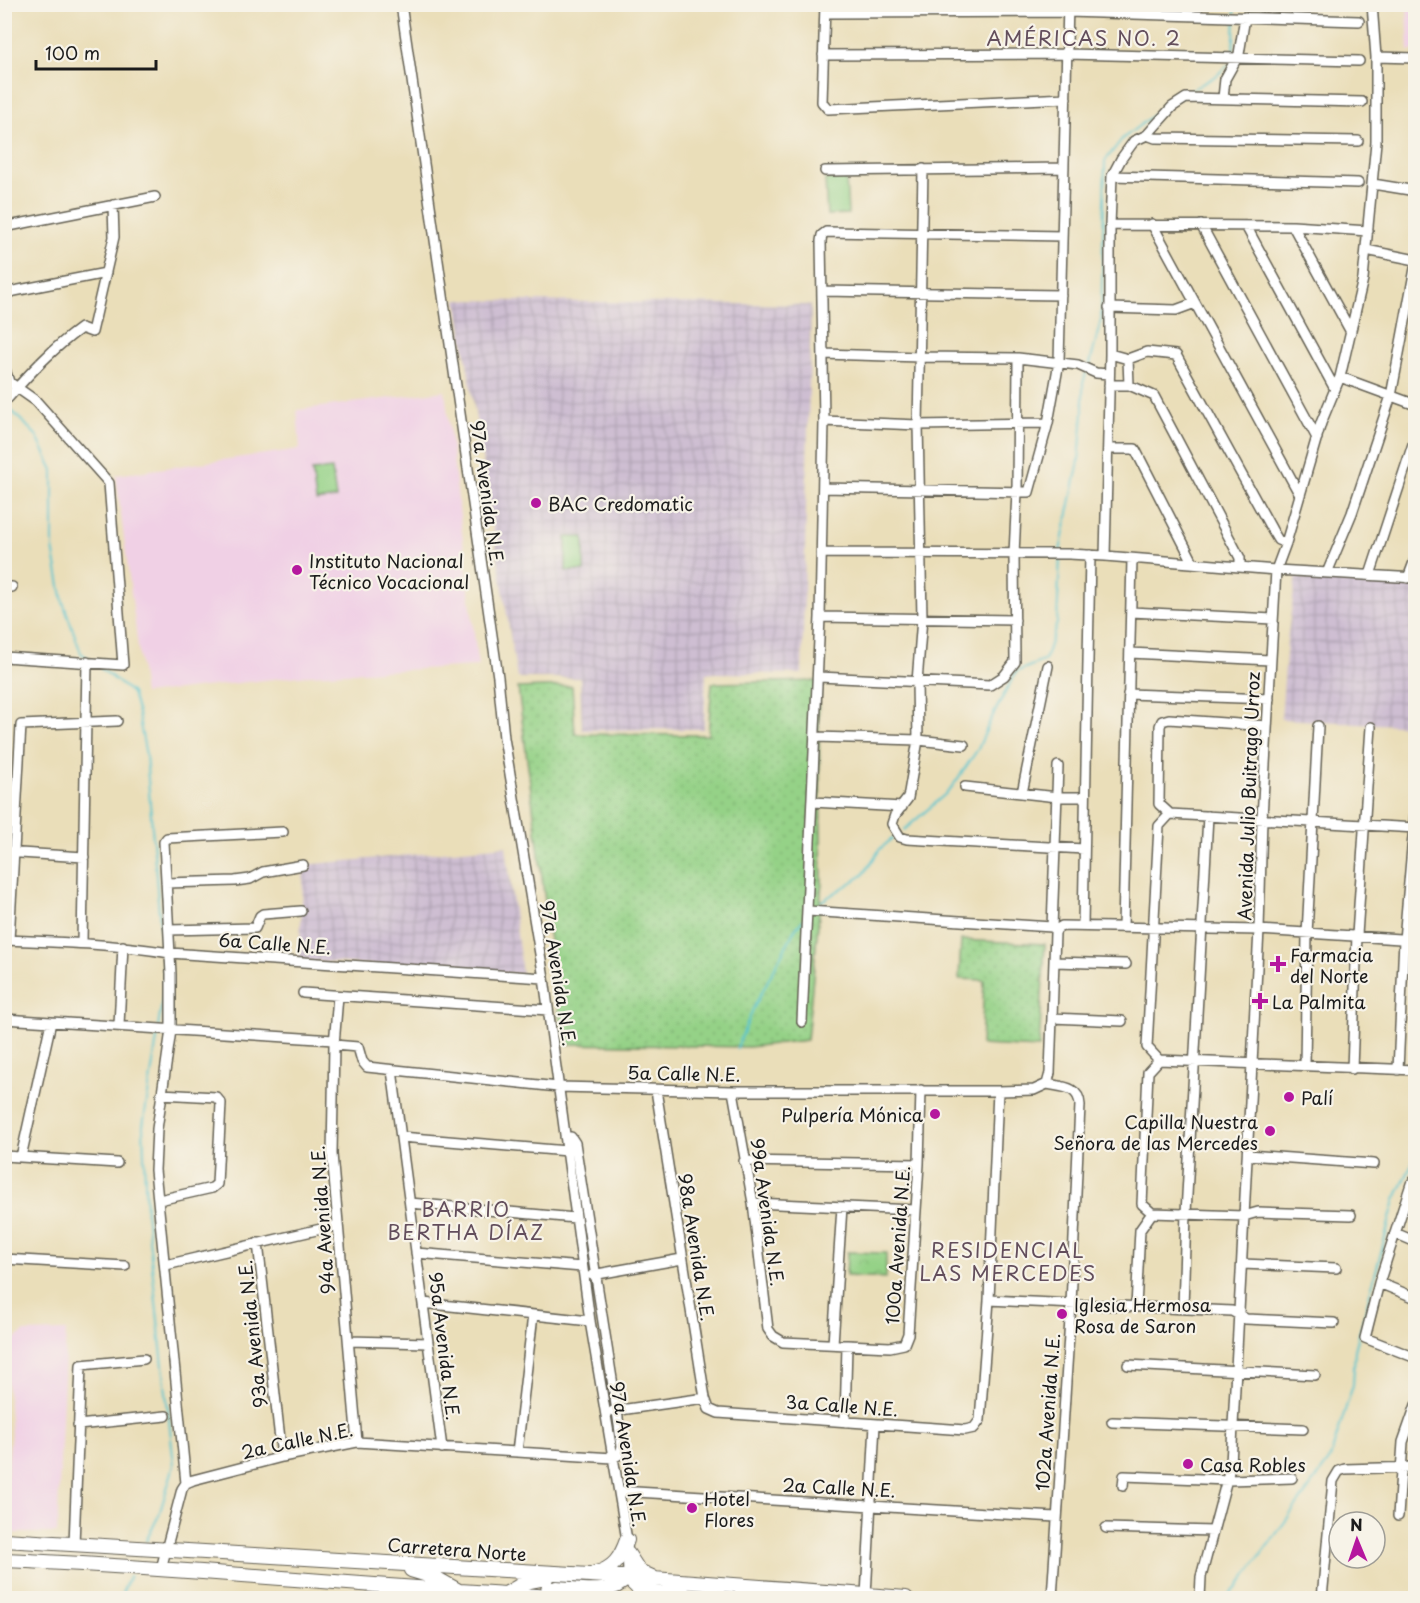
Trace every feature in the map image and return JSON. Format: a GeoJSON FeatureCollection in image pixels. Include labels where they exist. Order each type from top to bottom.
{"type":"FeatureCollection","features":[{"type":"Feature","properties":{"kind":"highway","name":"Carretera Norte"},"geometry":{"type":"LineString","coordinates":[[4,1540],[628,1577],[906,1599]]}},
{"type":"Feature","properties":{"kind":"highway"},"geometry":{"type":"LineString","coordinates":[[502,1596],[514,1587],[531,1580],[601,1572],[612,1566],[627,1547],[639,1570],[650,1576],[669,1581]]}},
{"type":"Feature","properties":{"kind":"highway"},"geometry":{"type":"LineString","coordinates":[[4,1560],[161,1569],[420,1589],[464,1595],[575,1599]]}},
{"type":"Feature","properties":{"kind":"highway"},"geometry":{"type":"LineString","coordinates":[[377,1562],[434,1577],[464,1595]]}},
{"type":"Feature","properties":{"kind":"highway"},"geometry":{"type":"LineString","coordinates":[[529,1597],[557,1588],[611,1589],[622,1584],[628,1577],[635,1587],[645,1593],[688,1596],[695,1599]]}},
{"type":"Feature","properties":{"kind":"highway"},"geometry":{"type":"LineString","coordinates":[[420,1589],[442,1599]]}},
{"type":"Feature","properties":{"kind":"street","name":"97a Avenida N.E."},"geometry":{"type":"LineString","coordinates":[[401,4],[498,677],[504,738],[544,978],[590,1321],[619,1491],[627,1547],[628,1577]]}},
{"type":"Feature","properties":{"kind":"street","name":"Avenida Julio Buitrago Urroz"},"geometry":{"type":"LineString","coordinates":[[1200,1598],[1201,1577],[1232,1464],[1275,570],[1286,543],[1317,438],[1340,377],[1363,279],[1376,142],[1376,57],[1371,4]]}},
{"type":"Feature","properties":{"kind":"street"},"geometry":{"type":"LineString","coordinates":[[822,488],[1029,492],[1048,423],[1059,362],[1068,8]]}},
{"type":"Feature","properties":{"kind":"street"},"geometry":{"type":"LineString","coordinates":[[1066,98],[828,109],[822,102],[825,9],[1068,8],[1237,18],[1359,21]]}},
{"type":"Feature","properties":{"kind":"street"},"geometry":{"type":"LineString","coordinates":[[1223,98],[1225,79],[1236,59],[1237,18]]}},
{"type":"Feature","properties":{"kind":"street"},"geometry":{"type":"LineString","coordinates":[[823,55],[1067,54],[1359,61]]}},
{"type":"Feature","properties":{"kind":"street"},"geometry":{"type":"LineString","coordinates":[[1376,57],[1416,58]]}},
{"type":"Feature","properties":{"kind":"street"},"geometry":{"type":"LineString","coordinates":[[1105,556],[1110,354],[1108,308],[1110,225],[1112,177],[1121,159],[1134,141],[1147,135],[1180,101],[1193,97],[1362,102]]}},
{"type":"Feature","properties":{"kind":"street"},"geometry":{"type":"LineString","coordinates":[[1147,135],[1155,138],[1358,141]]}},
{"type":"Feature","properties":{"kind":"street"},"geometry":{"type":"LineString","coordinates":[[825,171],[1064,168]]}},
{"type":"Feature","properties":{"kind":"street"},"geometry":{"type":"LineString","coordinates":[[923,169],[918,425],[922,618],[917,682],[918,740],[908,798],[895,815],[892,824],[900,837],[907,839],[1084,849]]}},
{"type":"Feature","properties":{"kind":"street"},"geometry":{"type":"LineString","coordinates":[[1112,177],[1358,183]]}},
{"type":"Feature","properties":{"kind":"street"},"geometry":{"type":"LineString","coordinates":[[1373,184],[1416,191]]}},
{"type":"Feature","properties":{"kind":"street"},"geometry":{"type":"LineString","coordinates":[[4,227],[155,197]]}},
{"type":"Feature","properties":{"kind":"street"},"geometry":{"type":"LineString","coordinates":[[8,398],[68,337],[81,328],[92,332],[114,237],[113,205]]}},
{"type":"Feature","properties":{"kind":"street"},"geometry":{"type":"LineString","coordinates":[[1152,224],[1300,495]]}},
{"type":"Feature","properties":{"kind":"street"},"geometry":{"type":"LineString","coordinates":[[1110,225],[1293,226],[1368,231]]}},
{"type":"Feature","properties":{"kind":"street"},"geometry":{"type":"LineString","coordinates":[[1201,225],[1317,438]]}},
{"type":"Feature","properties":{"kind":"street"},"geometry":{"type":"LineString","coordinates":[[1246,226],[1335,389]]}},
{"type":"Feature","properties":{"kind":"street"},"geometry":{"type":"LineString","coordinates":[[1293,226],[1351,332]]}},
{"type":"Feature","properties":{"kind":"street"},"geometry":{"type":"LineString","coordinates":[[802,1022],[819,677],[824,421],[822,235],[826,232],[1062,236]]}},
{"type":"Feature","properties":{"kind":"street"},"geometry":{"type":"LineString","coordinates":[[1327,573],[1352,513],[1391,396],[1416,262],[1366,250]]}},
{"type":"Feature","properties":{"kind":"street"},"geometry":{"type":"LineString","coordinates":[[4,293],[106,273]]}},
{"type":"Feature","properties":{"kind":"street"},"geometry":{"type":"LineString","coordinates":[[823,291],[1061,294]]}},
{"type":"Feature","properties":{"kind":"street"},"geometry":{"type":"LineString","coordinates":[[1108,308],[1176,310],[1195,303]]}},
{"type":"Feature","properties":{"kind":"street"},"geometry":{"type":"LineString","coordinates":[[1110,354],[1128,359],[1147,352],[1176,355],[1272,530],[1278,540],[1286,543]]}},
{"type":"Feature","properties":{"kind":"street"},"geometry":{"type":"LineString","coordinates":[[823,354],[1018,358],[1059,362],[1096,373],[1109,374]]}},
{"type":"Feature","properties":{"kind":"street"},"geometry":{"type":"LineString","coordinates":[[819,677],[990,685],[1004,676],[1015,662],[1014,554],[1018,358]]}},
{"type":"Feature","properties":{"kind":"street"},"geometry":{"type":"LineString","coordinates":[[1128,359],[1128,385]]}},
{"type":"Feature","properties":{"kind":"street"},"geometry":{"type":"LineString","coordinates":[[4,366],[9,382],[36,401],[109,483],[123,665],[4,657]]}},
{"type":"Feature","properties":{"kind":"street"},"geometry":{"type":"LineString","coordinates":[[1340,377],[1416,405]]}},
{"type":"Feature","properties":{"kind":"street"},"geometry":{"type":"LineString","coordinates":[[1109,385],[1128,385],[1154,396],[1240,558],[1240,567]]}},
{"type":"Feature","properties":{"kind":"street"},"geometry":{"type":"LineString","coordinates":[[824,421],[918,425],[1048,423]]}},
{"type":"Feature","properties":{"kind":"street"},"geometry":{"type":"LineString","coordinates":[[1370,575],[1416,435]]}},
{"type":"Feature","properties":{"kind":"street"},"geometry":{"type":"LineString","coordinates":[[1108,449],[1135,449],[1193,562]]}},
{"type":"Feature","properties":{"kind":"street"},"geometry":{"type":"LineString","coordinates":[[822,554],[1068,554],[1412,578],[1416,557]]}},
{"type":"Feature","properties":{"kind":"street"},"geometry":{"type":"LineString","coordinates":[[1083,925],[1090,555]]}},
{"type":"Feature","properties":{"kind":"street"},"geometry":{"type":"LineString","coordinates":[[1123,927],[1132,560]]}},
{"type":"Feature","properties":{"kind":"street"},"geometry":{"type":"LineString","coordinates":[[1131,612],[1273,619]]}},
{"type":"Feature","properties":{"kind":"street"},"geometry":{"type":"LineString","coordinates":[[820,617],[1015,620]]}},
{"type":"Feature","properties":{"kind":"street"},"geometry":{"type":"LineString","coordinates":[[1130,653],[1270,660]]}},
{"type":"Feature","properties":{"kind":"street"},"geometry":{"type":"LineString","coordinates":[[82,943],[87,662]]}},
{"type":"Feature","properties":{"kind":"street"},"geometry":{"type":"LineString","coordinates":[[1022,793],[1048,666]]}},
{"type":"Feature","properties":{"kind":"street"},"geometry":{"type":"LineString","coordinates":[[1128,694],[1269,699]]}},
{"type":"Feature","properties":{"kind":"street"},"geometry":{"type":"LineString","coordinates":[[1267,726],[1169,719],[1162,721],[1160,726],[1160,804],[1170,814],[1415,827]]}},
{"type":"Feature","properties":{"kind":"street"},"geometry":{"type":"LineString","coordinates":[[7,940],[10,853],[21,725],[117,721]]}},
{"type":"Feature","properties":{"kind":"street"},"geometry":{"type":"LineString","coordinates":[[1305,1066],[1307,933],[1318,726]]}},
{"type":"Feature","properties":{"kind":"street"},"geometry":{"type":"LineString","coordinates":[[1352,1069],[1363,824],[1371,727]]}},
{"type":"Feature","properties":{"kind":"street"},"geometry":{"type":"LineString","coordinates":[[816,737],[918,740],[964,745]]}},
{"type":"Feature","properties":{"kind":"street"},"geometry":{"type":"LineString","coordinates":[[1047,1084],[1050,1073],[1054,962],[1054,848],[1058,766]]}},
{"type":"Feature","properties":{"kind":"street"},"geometry":{"type":"LineString","coordinates":[[965,787],[1058,797],[1085,797]]}},
{"type":"Feature","properties":{"kind":"street"},"geometry":{"type":"LineString","coordinates":[[813,802],[902,807]]}},
{"type":"Feature","properties":{"kind":"street"},"geometry":{"type":"LineString","coordinates":[[1398,1070],[1404,939],[1416,802]]}},
{"type":"Feature","properties":{"kind":"street"},"geometry":{"type":"LineString","coordinates":[[1170,814],[1158,826],[1147,1047],[1159,1060],[1416,1070]]}},
{"type":"Feature","properties":{"kind":"street"},"geometry":{"type":"LineString","coordinates":[[1183,1309],[1186,1214],[1208,816]]}},
{"type":"Feature","properties":{"kind":"street"},"geometry":{"type":"LineString","coordinates":[[161,1569],[182,1488],[186,1483],[155,1170],[167,1029],[170,953],[164,842],[166,839],[283,832]]}},
{"type":"Feature","properties":{"kind":"street"},"geometry":{"type":"LineString","coordinates":[[10,853],[84,857]]}},
{"type":"Feature","properties":{"kind":"street"},"geometry":{"type":"LineString","coordinates":[[166,883],[235,881],[250,879],[263,872],[303,865]]}},
{"type":"Feature","properties":{"kind":"street"},"geometry":{"type":"LineString","coordinates":[[169,930],[255,928],[263,914],[302,911]]}},
{"type":"Feature","properties":{"kind":"street"},"geometry":{"type":"LineString","coordinates":[[808,911],[1055,928],[1083,925],[1153,926],[1357,935],[1416,940]]}},
{"type":"Feature","properties":{"kind":"street","name":"6a Calle N.E."},"geometry":{"type":"LineString","coordinates":[[7,940],[82,943],[170,953],[544,978]]}},
{"type":"Feature","properties":{"kind":"street"},"geometry":{"type":"LineString","coordinates":[[119,1025],[123,946]]}},
{"type":"Feature","properties":{"kind":"street"},"geometry":{"type":"LineString","coordinates":[[1054,962],[1126,964]]}},
{"type":"Feature","properties":{"kind":"street"},"geometry":{"type":"LineString","coordinates":[[303,993],[548,1010]]}},
{"type":"Feature","properties":{"kind":"street","name":"94a Avenida N.E."},"geometry":{"type":"LineString","coordinates":[[338,996],[334,1042],[332,1154],[357,1442]]}},
{"type":"Feature","properties":{"kind":"street"},"geometry":{"type":"LineString","coordinates":[[1052,1018],[1122,1021]]}},
{"type":"Feature","properties":{"kind":"street"},"geometry":{"type":"LineString","coordinates":[[4,1019],[119,1025],[334,1042]]}},
{"type":"Feature","properties":{"kind":"street"},"geometry":{"type":"LineString","coordinates":[[21,1157],[51,1022]]}},
{"type":"Feature","properties":{"kind":"street","name":"5a Calle N.E."},"geometry":{"type":"LineString","coordinates":[[334,1042],[358,1047],[365,1066],[558,1087],[733,1091],[998,1091],[1034,1090],[1047,1084]]}},
{"type":"Feature","properties":{"kind":"street"},"geometry":{"type":"LineString","coordinates":[[1159,1060],[1148,1072],[1146,1105],[1142,1204],[1152,1213],[1244,1216],[1258,1212],[1351,1215]]}},
{"type":"Feature","properties":{"kind":"street","name":"95a Avenida N.E."},"geometry":{"type":"LineString","coordinates":[[392,1070],[442,1448]]}},
{"type":"Feature","properties":{"kind":"street","name":"102a Avenida N.E."},"geometry":{"type":"LineString","coordinates":[[1047,1084],[1070,1088],[1079,1098],[1071,1304],[1052,1599]]}},
{"type":"Feature","properties":{"kind":"street","name":"98a Avenida N.E."},"geometry":{"type":"LineString","coordinates":[[656,1090],[705,1398],[709,1408]]}},
{"type":"Feature","properties":{"kind":"street","name":"100a Avenida N.E."},"geometry":{"type":"LineString","coordinates":[[847,1345],[890,1347],[904,1344],[908,1334],[921,1090]]}},
{"type":"Feature","properties":{"kind":"street","name":"99a Avenida N.E."},"geometry":{"type":"LineString","coordinates":[[733,1091],[753,1203],[768,1329],[773,1336],[783,1341],[833,1344]]}},
{"type":"Feature","properties":{"kind":"street"},"geometry":{"type":"LineString","coordinates":[[998,1091],[989,1300],[1232,1311],[1246,1319],[1334,1323]]}},
{"type":"Feature","properties":{"kind":"street"},"geometry":{"type":"LineString","coordinates":[[159,1200],[214,1187],[218,1182],[219,1099],[161,1094]]}},
{"type":"Feature","properties":{"kind":"street"},"geometry":{"type":"LineString","coordinates":[[401,1137],[567,1151]]}},
{"type":"Feature","properties":{"kind":"street"},"geometry":{"type":"LineString","coordinates":[[565,1137],[571,1137],[575,1143],[617,1411],[622,1446],[620,1454],[614,1458]]}},
{"type":"Feature","properties":{"kind":"street"},"geometry":{"type":"LineString","coordinates":[[1248,1155],[1374,1164]]}},
{"type":"Feature","properties":{"kind":"street"},"geometry":{"type":"LineString","coordinates":[[4,1156],[117,1163]]}},
{"type":"Feature","properties":{"kind":"street"},"geometry":{"type":"LineString","coordinates":[[744,1161],[918,1164]]}},
{"type":"Feature","properties":{"kind":"street"},"geometry":{"type":"LineString","coordinates":[[1416,1179],[1411,1184],[1395,1233],[1365,1338],[1416,1358]]}},
{"type":"Feature","properties":{"kind":"street"},"geometry":{"type":"LineString","coordinates":[[410,1203],[575,1218]]}},
{"type":"Feature","properties":{"kind":"street"},"geometry":{"type":"LineString","coordinates":[[753,1203],[914,1210]]}},
{"type":"Feature","properties":{"kind":"street"},"geometry":{"type":"LineString","coordinates":[[842,1207],[833,1344],[847,1345],[845,1422]]}},
{"type":"Feature","properties":{"kind":"street"},"geometry":{"type":"LineString","coordinates":[[1136,1307],[1140,1230],[1152,1213]]}},
{"type":"Feature","properties":{"kind":"street"},"geometry":{"type":"LineString","coordinates":[[166,1265],[338,1225]]}},
{"type":"Feature","properties":{"kind":"street"},"geometry":{"type":"LineString","coordinates":[[1395,1233],[1416,1242]]}},
{"type":"Feature","properties":{"kind":"street","name":"93a Avenida N.E."},"geometry":{"type":"LineString","coordinates":[[258,1243],[282,1458]]}},
{"type":"Feature","properties":{"kind":"street"},"geometry":{"type":"LineString","coordinates":[[416,1253],[596,1274],[682,1259]]}},
{"type":"Feature","properties":{"kind":"street"},"geometry":{"type":"LineString","coordinates":[[4,1259],[125,1266]]}},
{"type":"Feature","properties":{"kind":"street"},"geometry":{"type":"LineString","coordinates":[[1242,1264],[1336,1268]]}},
{"type":"Feature","properties":{"kind":"street"},"geometry":{"type":"LineString","coordinates":[[1379,1283],[1416,1298]]}},
{"type":"Feature","properties":{"kind":"street","name":"3a Calle N.E."},"geometry":{"type":"LineString","coordinates":[[709,1408],[718,1413],[875,1425],[965,1431],[974,1428],[980,1420],[989,1300]]}},
{"type":"Feature","properties":{"kind":"street"},"geometry":{"type":"LineString","coordinates":[[423,1303],[590,1321]]}},
{"type":"Feature","properties":{"kind":"street"},"geometry":{"type":"LineString","coordinates":[[517,1452],[533,1315]]}},
{"type":"Feature","properties":{"kind":"street"},"geometry":{"type":"LineString","coordinates":[[349,1341],[428,1343]]}},
{"type":"Feature","properties":{"kind":"street"},"geometry":{"type":"LineString","coordinates":[[74,1544],[81,1365],[144,1359]]}},
{"type":"Feature","properties":{"kind":"street"},"geometry":{"type":"LineString","coordinates":[[1128,1365],[1315,1375]]}},
{"type":"Feature","properties":{"kind":"street"},"geometry":{"type":"LineString","coordinates":[[606,1412],[705,1398]]}},
{"type":"Feature","properties":{"kind":"street"},"geometry":{"type":"LineString","coordinates":[[1398,1516],[1404,1442],[1416,1405]]}},
{"type":"Feature","properties":{"kind":"street"},"geometry":{"type":"LineString","coordinates":[[78,1425],[166,1416]]}},
{"type":"Feature","properties":{"kind":"street"},"geometry":{"type":"LineString","coordinates":[[1112,1422],[1303,1429]]}},
{"type":"Feature","properties":{"kind":"street"},"geometry":{"type":"LineString","coordinates":[[866,1596],[875,1425]]}},
{"type":"Feature","properties":{"kind":"street","name":"2a Calle N.E."},"geometry":{"type":"LineString","coordinates":[[186,1483],[282,1458],[357,1442],[614,1458]]}},
{"type":"Feature","properties":{"kind":"street"},"geometry":{"type":"LineString","coordinates":[[1322,1599],[1333,1481],[1339,1471],[1416,1467]]}},
{"type":"Feature","properties":{"kind":"street"},"geometry":{"type":"LineString","coordinates":[[1123,1486],[1124,1476],[1228,1480],[1292,1478]]}},
{"type":"Feature","properties":{"kind":"street","name":"2a Calle N.E."},"geometry":{"type":"LineString","coordinates":[[619,1491],[1056,1516]]}},
{"type":"Feature","properties":{"kind":"street"},"geometry":{"type":"LineString","coordinates":[[1106,1528],[1213,1531]]}},
{"type":"Feature","properties":{"kind":"shaded area"},"geometry":{"type":"Polygon","coordinates":[[[1407,5],[1415,5],[1415,50],[1409,51],[1407,5]]]}},
{"type":"Feature","properties":{"kind":"shaded area"},"geometry":{"type":"Polygon","coordinates":[[[457,300],[811,305],[802,674],[706,673],[704,729],[582,730],[580,678],[517,678],[457,300]]]}},
{"type":"Feature","properties":{"kind":"shaded area","name":"Instituto Nacional Técnico Vocacional"},"geometry":{"type":"Polygon","coordinates":[[[445,391],[478,666],[308,675],[144,694],[116,475],[300,449],[297,410],[445,391]]]}},
{"type":"Feature","properties":{"kind":"shaded area"},"geometry":{"type":"Polygon","coordinates":[[[1296,577],[1415,587],[1414,726],[1281,719],[1287,640],[1296,577]]]}},
{"type":"Feature","properties":{"kind":"shaded area"},"geometry":{"type":"Polygon","coordinates":[[[506,846],[522,974],[299,960],[304,865],[506,846]]]}},
{"type":"Feature","properties":{"kind":"shaded area"},"geometry":{"type":"Polygon","coordinates":[[[66,1331],[57,1533],[8,1533],[7,1476],[11,1433],[5,1347],[24,1332],[66,1331]]]}},
{"type":"Feature","properties":{"kind":"green space"},"geometry":{"type":"Polygon","coordinates":[[[846,178],[848,214],[827,215],[825,179],[846,178]]]}},
{"type":"Feature","properties":{"kind":"green space"},"geometry":{"type":"Polygon","coordinates":[[[332,469],[336,498],[316,501],[312,471],[332,469]]]}},
{"type":"Feature","properties":{"kind":"green space"},"geometry":{"type":"Polygon","coordinates":[[[566,537],[584,537],[584,571],[566,571],[566,537]]]}},
{"type":"Feature","properties":{"kind":"green space"},"geometry":{"type":"Polygon","coordinates":[[[818,681],[822,883],[807,1040],[749,1047],[563,1044],[518,688],[572,686],[575,734],[708,735],[712,683],[818,681]]]}},
{"type":"Feature","properties":{"kind":"green space"},"geometry":{"type":"Polygon","coordinates":[[[961,940],[1045,944],[1039,1048],[981,1045],[984,980],[959,979],[961,940]]]}},
{"type":"Feature","properties":{"kind":"green space"},"geometry":{"type":"Polygon","coordinates":[[[847,1252],[886,1253],[886,1278],[846,1276],[847,1252]]]}},
{"type":"Feature","properties":{"kind":"waterway"},"geometry":{"type":"LineString","coordinates":[[1235,4],[1235,13]]}},
{"type":"Feature","properties":{"kind":"waterway"},"geometry":{"type":"LineString","coordinates":[[1233,55],[1235,19]]}},
{"type":"Feature","properties":{"kind":"waterway"},"geometry":{"type":"LineString","coordinates":[[1089,368],[1101,320],[1105,161],[1122,139],[1175,99],[1216,76],[1228,65]]}},
{"type":"Feature","properties":{"kind":"waterway"},"geometry":{"type":"LineString","coordinates":[[1060,551],[1079,461],[1083,383],[1086,373]]}},
{"type":"Feature","properties":{"kind":"waterway"},"geometry":{"type":"LineString","coordinates":[[4,403],[36,435],[53,470],[53,548],[63,602],[81,653],[88,658]]}},
{"type":"Feature","properties":{"kind":"waterway"},"geometry":{"type":"LineString","coordinates":[[904,830],[950,790],[978,749],[1016,672],[1045,660],[1057,623],[1060,556]]}},
{"type":"Feature","properties":{"kind":"waterway"},"geometry":{"type":"LineString","coordinates":[[99,667],[132,693],[138,714],[146,755],[162,949]]}},
{"type":"Feature","properties":{"kind":"waterway"},"geometry":{"type":"LineString","coordinates":[[822,901],[863,875],[880,849],[893,838]]}},
{"type":"Feature","properties":{"kind":"waterway"},"geometry":{"type":"LineString","coordinates":[[737,1048],[753,1009],[794,931],[803,920]]}},
{"type":"Feature","properties":{"kind":"waterway"},"geometry":{"type":"LineString","coordinates":[[158,1027],[165,984],[163,955]]}},
{"type":"Feature","properties":{"kind":"waterway"},"geometry":{"type":"LineString","coordinates":[[146,1541],[159,1515],[174,1465],[146,1212],[143,1126],[158,1032]]}},
{"type":"Feature","properties":{"kind":"waterway"},"geometry":{"type":"LineString","coordinates":[[1225,1598],[1237,1588],[1329,1461],[1353,1385],[1355,1350],[1395,1200],[1416,1156]]}},
{"type":"Feature","properties":{"kind":"waterway"},"geometry":{"type":"LineString","coordinates":[[120,1598],[130,1575]]}},
{"type":"Feature","properties":{"kind":"place","name":"BAC Credomatic"},"geometry":{"type":"Point","coordinates":[536,503]}},
{"type":"Feature","properties":{"kind":"place","name":"Instituto Nacional Técnico Vocacional"},"geometry":{"type":"Point","coordinates":[297,570]}},
{"type":"Feature","properties":{"kind":"place","name":"Farmacia del Norte"},"geometry":{"type":"Point","coordinates":[1278,964]}},
{"type":"Feature","properties":{"kind":"place","name":"La Palmita"},"geometry":{"type":"Point","coordinates":[1260,1001]}},
{"type":"Feature","properties":{"kind":"place","name":"Palí"},"geometry":{"type":"Point","coordinates":[1289,1097]}},
{"type":"Feature","properties":{"kind":"place","name":"Pulpería Mónica"},"geometry":{"type":"Point","coordinates":[935,1114]}},
{"type":"Feature","properties":{"kind":"place","name":"Capilla Nuestra Señora de las Mercedes"},"geometry":{"type":"Point","coordinates":[1270,1131]}},
{"type":"Feature","properties":{"kind":"place","name":"Iglesia Hermosa Rosa de Saron"},"geometry":{"type":"Point","coordinates":[1062,1314]}},
{"type":"Feature","properties":{"kind":"place","name":"Casa Robles"},"geometry":{"type":"Point","coordinates":[1188,1464]}},
{"type":"Feature","properties":{"kind":"place","name":"Hotel Flores"},"geometry":{"type":"Point","coordinates":[692,1508]}},
{"type":"Feature","properties":{"kind":"district","name":"AMÉRICAS NO. 2"},"geometry":{"type":"Point","coordinates":[1084,38]}},
{"type":"Feature","properties":{"kind":"district","name":"BARRIO BERTHA DÍAZ"},"geometry":{"type":"Point","coordinates":[466,1220]}},
{"type":"Feature","properties":{"kind":"district","name":"RESIDENCIAL LAS MERCEDES"},"geometry":{"type":"Point","coordinates":[1008,1262]}}]}
